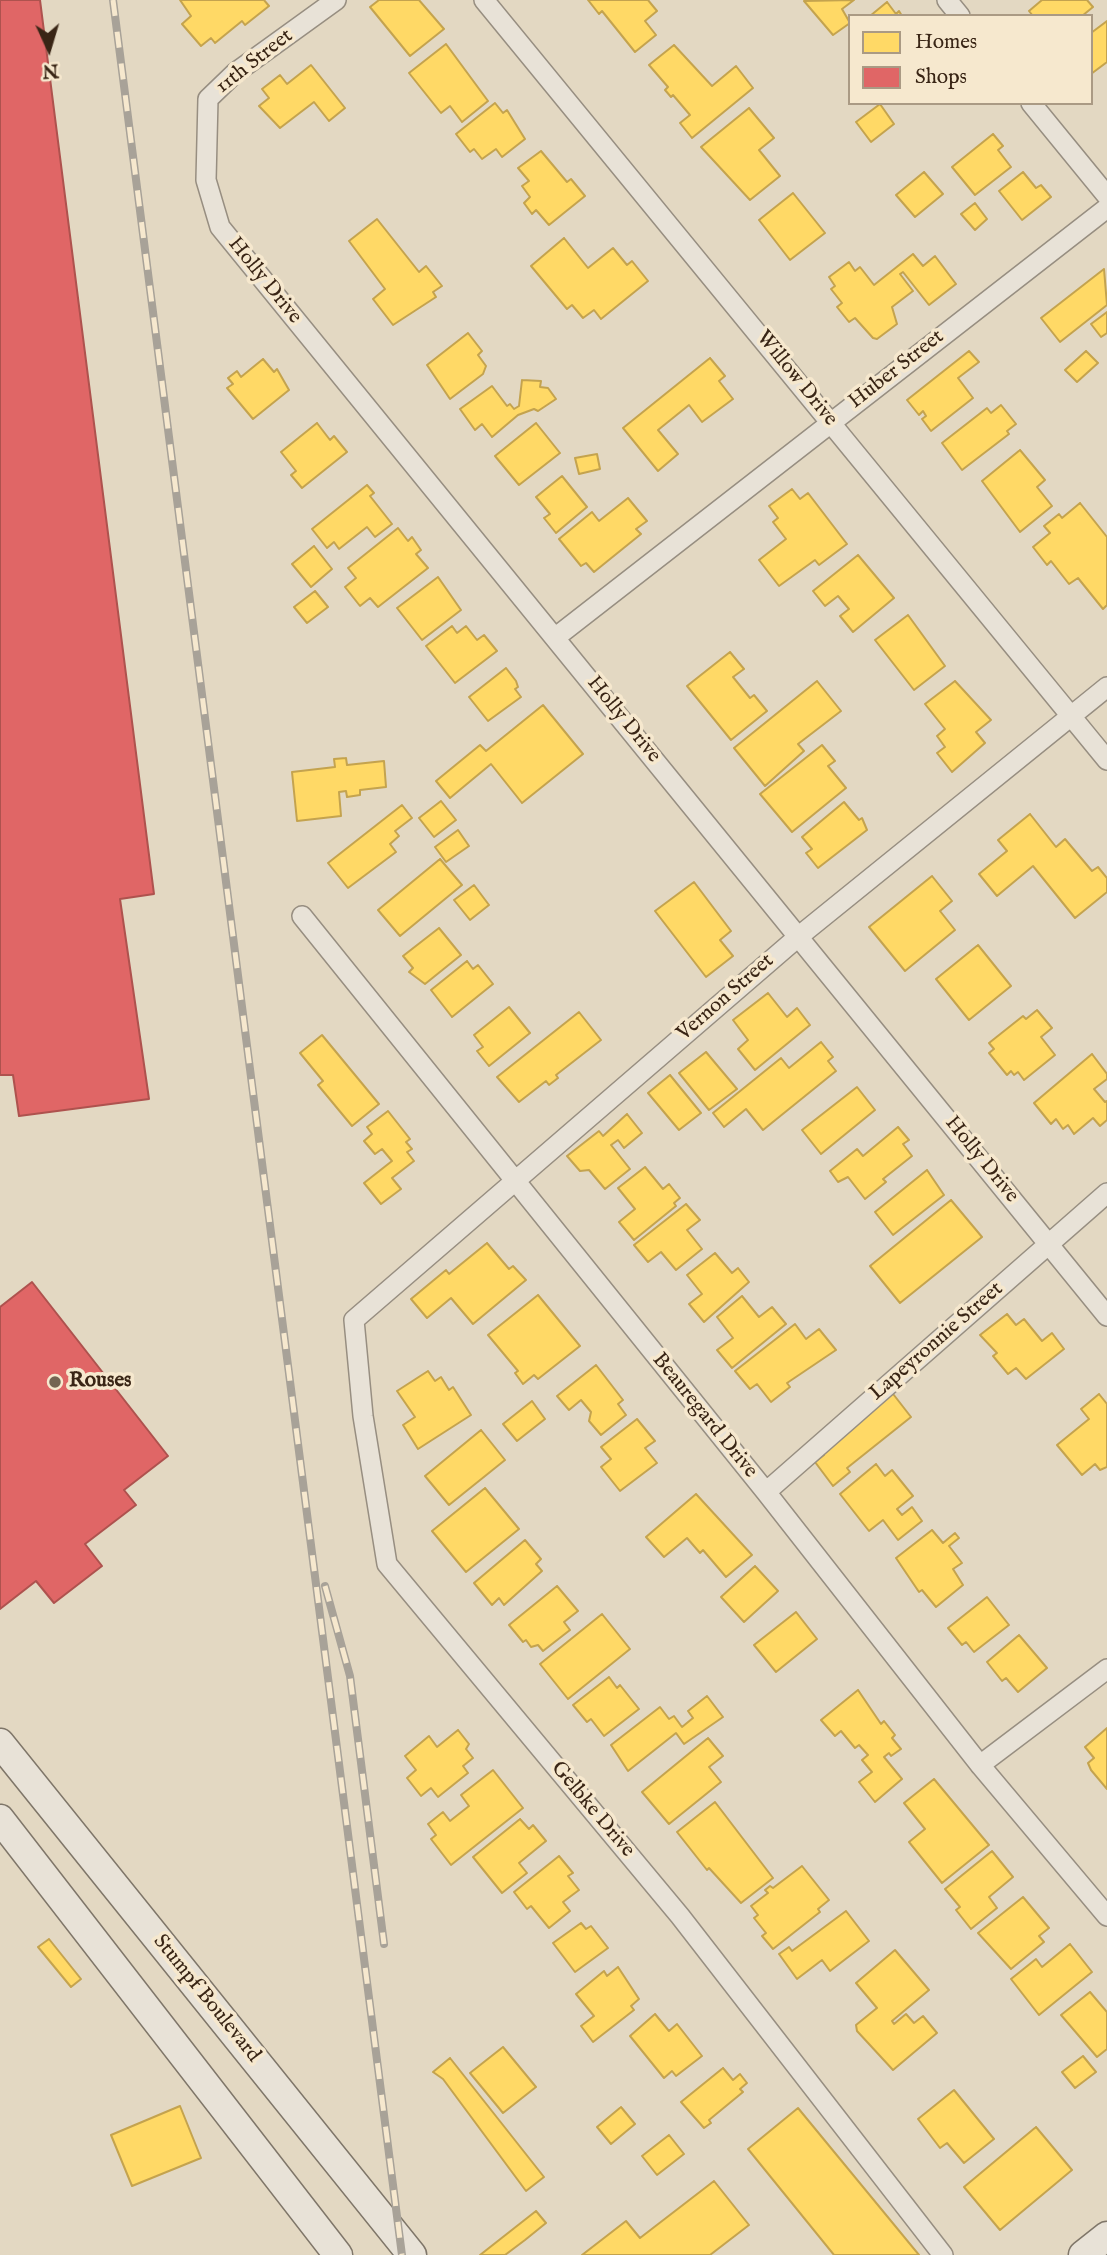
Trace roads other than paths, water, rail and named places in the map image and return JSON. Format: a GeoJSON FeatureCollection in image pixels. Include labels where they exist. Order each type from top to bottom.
{"type":"FeatureCollection","features":[{"type":"Feature","properties":{"kind":"main road","name":"Stumpf Boulevard"},"geometry":{"type":"LineString","coordinates":[[0,1743],[412,2255]]}},
{"type":"Feature","properties":{"kind":"main road"},"geometry":{"type":"LineString","coordinates":[[2,1825],[338,2255]]}},
{"type":"Feature","properties":{"kind":"main road"},"geometry":{"type":"LineString","coordinates":[[1083,2255],[1107,2236]]}},
{"type":"Feature","properties":{"kind":"street","name":"11th Street"},"geometry":{"type":"LineString","coordinates":[[208,99],[235,73],[336,0]]}},
{"type":"Feature","properties":{"kind":"street","name":"Willow Drive"},"geometry":{"type":"LineString","coordinates":[[484,0],[1107,760]]}},
{"type":"Feature","properties":{"kind":"street"},"geometry":{"type":"LineString","coordinates":[[947,0],[958,14]]}},
{"type":"Feature","properties":{"kind":"street","name":"Holly Drive"},"geometry":{"type":"LineString","coordinates":[[208,99],[206,180],[220,227],[1107,1316]]}},
{"type":"Feature","properties":{"kind":"street"},"geometry":{"type":"LineString","coordinates":[[1033,105],[1107,196]]}},
{"type":"Feature","properties":{"kind":"street","name":"Huber Street"},"geometry":{"type":"LineString","coordinates":[[556,637],[1107,208]]}},
{"type":"Feature","properties":{"kind":"street","name":"Vernon Street"},"geometry":{"type":"LineString","coordinates":[[354,1320],[799,937],[1107,687]]}},
{"type":"Feature","properties":{"kind":"street","name":"Beauregard Drive"},"geometry":{"type":"LineString","coordinates":[[302,915],[513,1181],[766,1492],[980,1765],[1107,1916]]}},
{"type":"Feature","properties":{"kind":"street","name":"Lapeyronnie Street"},"geometry":{"type":"LineString","coordinates":[[766,1492],[1107,1193]]}},
{"type":"Feature","properties":{"kind":"street","name":"Gelbke Drive"},"geometry":{"type":"LineString","coordinates":[[354,1320],[363,1416],[387,1563],[680,1916],[943,2255]]}},
{"type":"Feature","properties":{"kind":"street"},"geometry":{"type":"LineString","coordinates":[[980,1765],[1107,1669]]}},
{"type":"Feature","properties":{"kind":"railway"},"geometry":{"type":"LineString","coordinates":[[113,0],[402,2255]]}},
{"type":"Feature","properties":{"kind":"railway"},"geometry":{"type":"LineString","coordinates":[[325,1586],[350,1676],[384,1944]]}},
{"type":"Feature","properties":{"kind":"place","name":"Rouses"},"geometry":{"type":"Point","coordinates":[55,1382]}}]}
